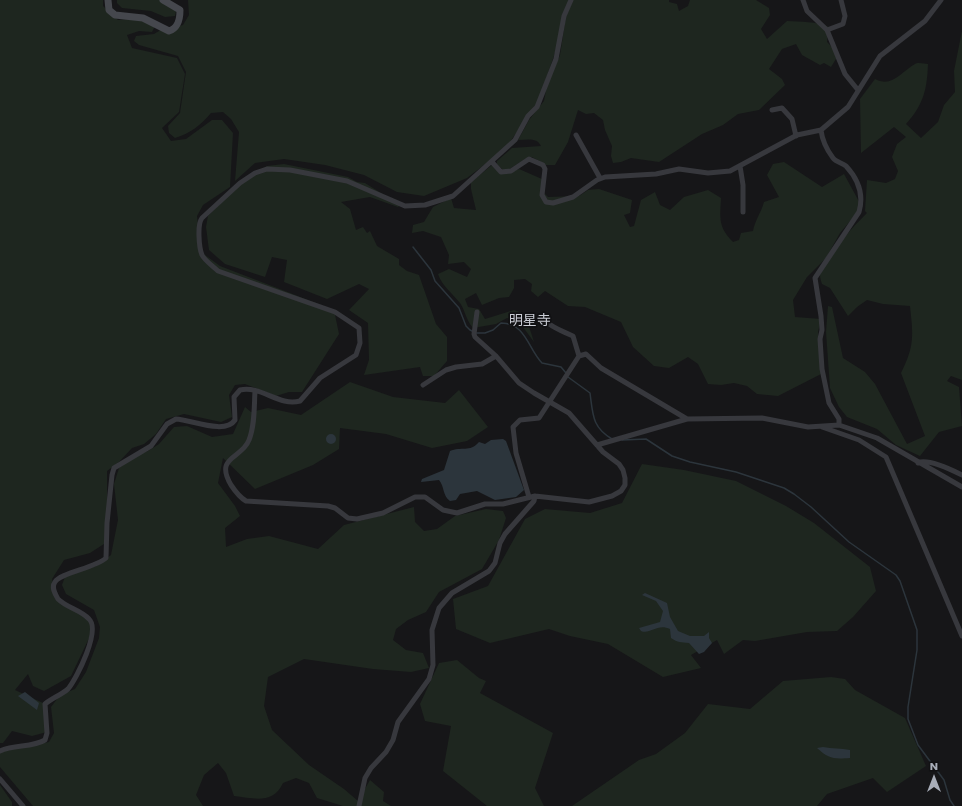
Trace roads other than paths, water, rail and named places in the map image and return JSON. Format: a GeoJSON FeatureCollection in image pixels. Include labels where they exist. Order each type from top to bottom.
{"type":"FeatureCollection","features":[{"type":"Feature","properties":{"kind":"street"},"geometry":{"type":"LineString","coordinates":[[108,0],[109,10],[115,15],[139,17],[169,31],[174,29],[177,25],[180,10],[163,0]]}},
{"type":"Feature","properties":{"kind":"street"},"geometry":{"type":"LineString","coordinates":[[0,751],[13,746],[33,744],[45,740],[47,733],[45,704],[68,688],[79,670],[94,631],[93,624],[90,619],[58,600],[54,586],[55,581],[61,577],[96,565],[106,558],[107,523],[114,468],[151,446],[167,424],[176,419],[220,427],[229,426],[235,420],[233,402],[234,394],[245,389],[255,391],[284,402],[300,401],[320,378],[356,355],[360,343],[359,328],[335,312],[218,270],[206,260],[201,253],[198,224],[202,218],[240,183],[264,170],[290,170],[347,181],[405,206],[425,205],[453,196],[516,140],[528,116],[540,102],[556,59],[564,16],[571,0]]}},
{"type":"Feature","properties":{"kind":"street"},"geometry":{"type":"LineString","coordinates":[[803,0],[808,11],[827,30],[845,74],[858,90]]}},
{"type":"Feature","properties":{"kind":"street"},"geometry":{"type":"LineString","coordinates":[[827,30],[843,24],[844,16],[841,0]]}},
{"type":"Feature","properties":{"kind":"street"},"geometry":{"type":"LineString","coordinates":[[492,162],[502,172],[506,172],[531,159],[543,165],[545,169],[542,195],[543,199],[549,202],[574,197],[600,178],[656,174],[679,169],[717,173],[730,171],[796,136],[821,130],[848,107],[880,56],[925,21],[941,0]]}},
{"type":"Feature","properties":{"kind":"street"},"geometry":{"type":"LineString","coordinates":[[772,110],[782,108],[792,118],[796,136]]}},
{"type":"Feature","properties":{"kind":"street"},"geometry":{"type":"LineString","coordinates":[[821,130],[824,142],[834,160],[846,167],[859,186],[862,203],[859,212],[815,278],[821,316],[822,330],[820,339],[823,376],[829,403],[839,420],[839,425]]}},
{"type":"Feature","properties":{"kind":"street"},"geometry":{"type":"LineString","coordinates":[[576,135],[600,178]]}},
{"type":"Feature","properties":{"kind":"street"},"geometry":{"type":"LineString","coordinates":[[740,166],[743,185],[743,212]]}},
{"type":"Feature","properties":{"kind":"street"},"geometry":{"type":"LineString","coordinates":[[255,391],[249,441],[232,457],[226,468],[226,476],[236,492],[246,500],[328,506],[336,508],[348,518],[357,519],[383,513],[415,497],[425,497],[443,510],[458,513],[485,504],[503,504],[536,496],[589,502],[612,496],[621,491],[625,485],[624,470],[620,464],[608,457],[569,413],[534,393],[519,382],[496,356],[476,337],[474,334],[477,312]]}},
{"type":"Feature","properties":{"kind":"street"},"geometry":{"type":"LineString","coordinates":[[545,320],[549,325],[558,327],[573,336],[579,356]]}},
{"type":"Feature","properties":{"kind":"street"},"geometry":{"type":"LineString","coordinates":[[529,497],[516,453],[513,426],[520,420],[539,418],[579,356],[586,354],[602,368],[687,419]]}},
{"type":"Feature","properties":{"kind":"street"},"geometry":{"type":"LineString","coordinates":[[423,385],[446,370],[456,367],[478,365],[496,356]]}},
{"type":"Feature","properties":{"kind":"street"},"geometry":{"type":"LineString","coordinates":[[597,445],[687,419],[762,418],[777,420],[796,426],[839,425],[877,438],[962,487]]}},
{"type":"Feature","properties":{"kind":"street"},"geometry":{"type":"LineString","coordinates":[[819,426],[859,440],[886,457],[962,636]]}},
{"type":"Feature","properties":{"kind":"street"},"geometry":{"type":"LineString","coordinates":[[918,463],[925,461],[962,475]]}},
{"type":"Feature","properties":{"kind":"street"},"geometry":{"type":"LineString","coordinates":[[359,806],[365,778],[386,752],[393,740],[398,722],[429,679],[433,665],[432,630],[439,608],[452,593],[489,571],[495,563],[500,543],[505,534],[536,496]]}},
{"type":"Feature","properties":{"kind":"street"},"geometry":{"type":"LineString","coordinates":[[0,779],[23,806]]}},
{"type":"Feature","properties":{"kind":"waterway"},"geometry":{"type":"LineString","coordinates":[[413,247],[431,270],[435,281],[459,308],[466,326],[470,330],[476,333],[485,333],[493,330],[501,323],[516,327],[526,338],[542,363],[561,367],[566,373]]}},
{"type":"Feature","properties":{"kind":"waterway"},"geometry":{"type":"LineString","coordinates":[[568,377],[590,393],[593,414],[597,425],[612,439]]}},
{"type":"Feature","properties":{"kind":"waterway"},"geometry":{"type":"LineString","coordinates":[[622,440],[646,439],[672,456],[690,462],[736,472],[784,488],[811,507],[849,542],[896,575],[900,581],[917,630],[917,650],[908,707],[908,719],[918,745],[944,780],[950,800],[954,806]]}},
{"type":"Feature","properties":{"kind":"district","name":"明星寺"},"geometry":{"type":"Point","coordinates":[530,321]}}]}
